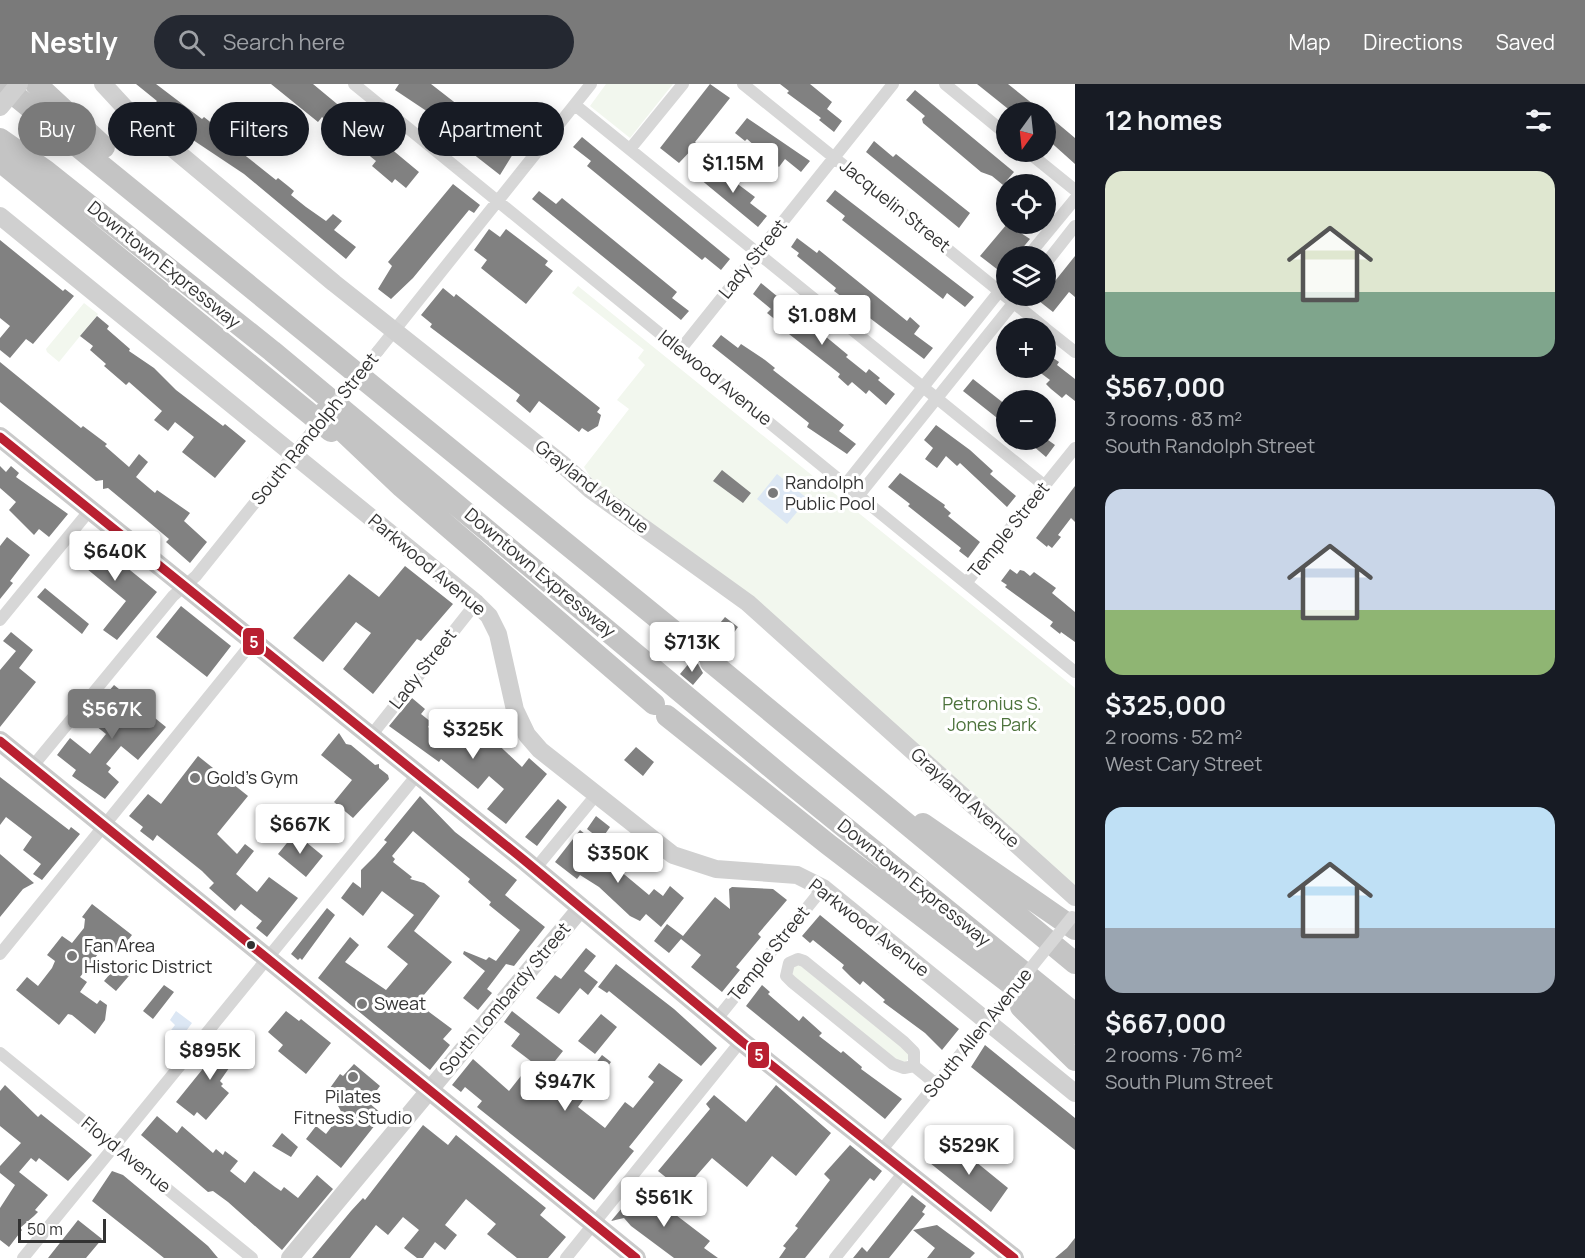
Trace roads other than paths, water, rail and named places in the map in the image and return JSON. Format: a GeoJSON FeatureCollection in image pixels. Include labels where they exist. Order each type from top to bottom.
{"type":"FeatureCollection","features":[{"type":"Feature","properties":{"kind":"highway","name":"Downtown Expressway"},"geometry":{"type":"LineString","coordinates":[[1,84],[704,657],[1075,963]]}},
{"type":"Feature","properties":{"kind":"highway"},"geometry":{"type":"LineString","coordinates":[[36,84],[131,170],[176,225]]}},
{"type":"Feature","properties":{"kind":"highway","name":"Downtown Expressway"},"geometry":{"type":"LineString","coordinates":[[0,139],[86,203],[272,351],[765,761],[1075,1014]]}},
{"type":"Feature","properties":{"kind":"highway"},"geometry":{"type":"LineString","coordinates":[[0,161],[402,487],[660,710],[1075,1033]]}},
{"type":"Feature","properties":{"kind":"highway"},"geometry":{"type":"LineString","coordinates":[[86,203],[229,334],[341,427],[402,487]]}},
{"type":"Feature","properties":{"kind":"highway"},"geometry":{"type":"LineString","coordinates":[[871,794],[948,839],[1074,920]]}},
{"type":"Feature","properties":{"kind":"highway"},"geometry":{"type":"LineString","coordinates":[[902,900],[1025,1010],[1075,1060]]}},
{"type":"Feature","properties":{"kind":"main road"},"geometry":{"type":"LineString","coordinates":[[0,437],[417,776],[536,869],[741,1041],[1014,1258]]}},
{"type":"Feature","properties":{"kind":"main road"},"geometry":{"type":"LineString","coordinates":[[0,741],[636,1258]]}},
{"type":"Feature","properties":{"kind":"street"},"geometry":{"type":"LineString","coordinates":[[0,107],[19,84]]}},
{"type":"Feature","properties":{"kind":"street","name":"Grayland Avenue"},"geometry":{"type":"LineString","coordinates":[[102,84],[128,111],[394,330],[561,463],[591,490],[748,603],[1075,897]]}},
{"type":"Feature","properties":{"kind":"street","name":"Idlewood Avenue"},"geometry":{"type":"LineString","coordinates":[[354,84],[1075,672]]}},
{"type":"Feature","properties":{"kind":"street","name":"South Randolph Street"},"geometry":{"type":"LineString","coordinates":[[32,767],[184,587],[196,576],[591,84]]}},
{"type":"Feature","properties":{"kind":"street"},"geometry":{"type":"LineString","coordinates":[[630,149],[683,84]]}},
{"type":"Feature","properties":{"kind":"street","name":"Jacquelin Street"},"geometry":{"type":"LineString","coordinates":[[743,84],[996,282]]}},
{"type":"Feature","properties":{"kind":"street","name":"Lady Street"},"geometry":{"type":"LineString","coordinates":[[680,350],[893,84]]}},
{"type":"Feature","properties":{"kind":"street"},"geometry":{"type":"LineString","coordinates":[[945,84],[996,126]]}},
{"type":"Feature","properties":{"kind":"street"},"geometry":{"type":"LineString","coordinates":[[575,105],[1045,486]]}},
{"type":"Feature","properties":{"kind":"street"},"geometry":{"type":"LineString","coordinates":[[1040,162],[1075,190]]}},
{"type":"Feature","properties":{"kind":"street"},"geometry":{"type":"LineString","coordinates":[[1036,246],[1075,199]]}},
{"type":"Feature","properties":{"kind":"street","name":"Parkwood Avenue"},"geometry":{"type":"LineString","coordinates":[[0,216],[476,603],[489,616],[498,634],[515,710],[527,735],[596,795],[673,855],[692,864],[716,870],[797,875],[822,888],[1075,1093]]}},
{"type":"Feature","properties":{"kind":"street"},"geometry":{"type":"LineString","coordinates":[[1056,250],[1075,226]]}},
{"type":"Feature","properties":{"kind":"street"},"geometry":{"type":"LineString","coordinates":[[845,485],[996,296]]}},
{"type":"Feature","properties":{"kind":"street"},"geometry":{"type":"LineString","coordinates":[[859,495],[1010,306]]}},
{"type":"Feature","properties":{"kind":"street","name":"Jacquelin Street"},"geometry":{"type":"LineString","coordinates":[[1023,306],[1034,318]]}},
{"type":"Feature","properties":{"kind":"street","name":"Jacquelin Street"},"geometry":{"type":"LineString","coordinates":[[1056,337],[1075,352]]}},
{"type":"Feature","properties":{"kind":"street","name":"Temple Street"},"geometry":{"type":"LineString","coordinates":[[966,583],[1075,448]]}},
{"type":"Feature","properties":{"kind":"street"},"geometry":{"type":"LineString","coordinates":[[0,620],[90,510]]}},
{"type":"Feature","properties":{"kind":"street","name":"Lady Street"},"geometry":{"type":"LineString","coordinates":[[370,737],[476,603]]}},
{"type":"Feature","properties":{"kind":"street"},"geometry":{"type":"LineString","coordinates":[[0,954],[252,643]]}},
{"type":"Feature","properties":{"kind":"street"},"geometry":{"type":"LineString","coordinates":[[23,1258],[266,957],[417,776]]}},
{"type":"Feature","properties":{"kind":"street"},"geometry":{"type":"LineString","coordinates":[[536,869],[596,795]]}},
{"type":"Feature","properties":{"kind":"street","name":"Temple Street"},"geometry":{"type":"LineString","coordinates":[[716,1020],[822,888]]}},
{"type":"Feature","properties":{"kind":"street","name":"South Lombardy Street"},"geometry":{"type":"LineString","coordinates":[[290,1258],[581,908]]}},
{"type":"Feature","properties":{"kind":"street","name":"South Allen Avenue"},"geometry":{"type":"LineString","coordinates":[[880,1152],[986,1020],[1074,920]]}},
{"type":"Feature","properties":{"kind":"street"},"geometry":{"type":"LineString","coordinates":[[771,950],[789,963]]}},
{"type":"Feature","properties":{"kind":"street"},"geometry":{"type":"LineString","coordinates":[[789,963],[798,959],[804,961],[904,1042],[914,1052],[914,1066]]}},
{"type":"Feature","properties":{"kind":"street"},"geometry":{"type":"LineString","coordinates":[[789,963],[786,976],[801,990],[893,1064],[904,1068],[914,1066]]}},
{"type":"Feature","properties":{"kind":"street"},"geometry":{"type":"LineString","coordinates":[[566,1258],[741,1041]]}},
{"type":"Feature","properties":{"kind":"street","name":"Floyd Avenue"},"geometry":{"type":"LineString","coordinates":[[0,1053],[252,1258]]}},
{"type":"Feature","properties":{"kind":"street"},"geometry":{"type":"LineString","coordinates":[[914,1066],[936,1084]]}},
{"type":"Feature","properties":{"kind":"street"},"geometry":{"type":"LineString","coordinates":[[835,1258],[904,1172]]}},
{"type":"Feature","properties":{"kind":"place","name":"Randolph Public Pool"},"geometry":{"type":"Point","coordinates":[773,493]}},
{"type":"Feature","properties":{"kind":"place","name":"Gold's Gym"},"geometry":{"type":"Point","coordinates":[195,778]}},
{"type":"Feature","properties":{"kind":"place","name":"Fan Area Historic District"},"geometry":{"type":"Point","coordinates":[72,956]}},
{"type":"Feature","properties":{"kind":"place","name":"Sweat"},"geometry":{"type":"Point","coordinates":[362,1004]}},
{"type":"Feature","properties":{"kind":"place","name":"Pilates Fitness Studio"},"geometry":{"type":"Point","coordinates":[353,1077]}},
{"type":"Feature","properties":{"kind":"park label","name":"Petronius S. Jones Park"},"geometry":{"type":"Point","coordinates":[992,714]}}]}
